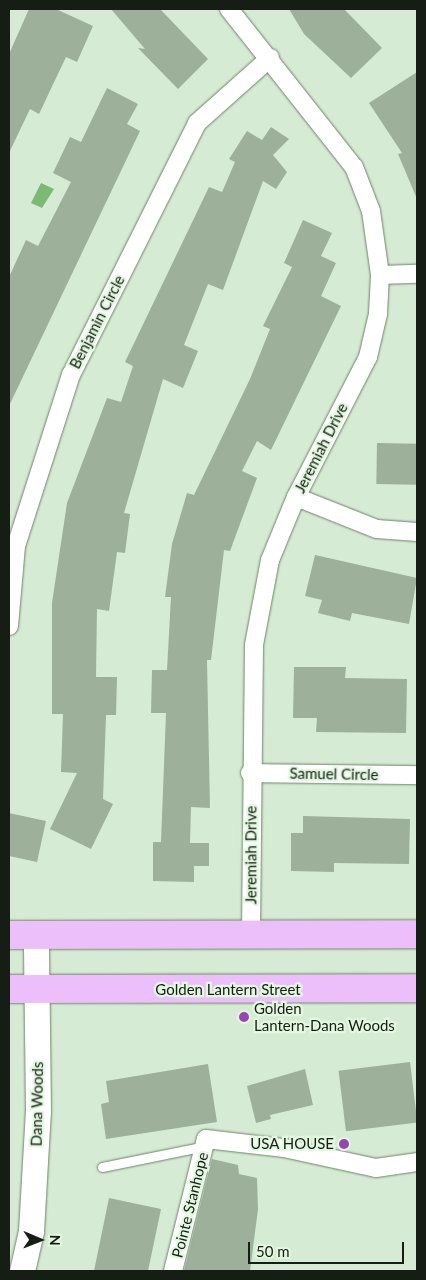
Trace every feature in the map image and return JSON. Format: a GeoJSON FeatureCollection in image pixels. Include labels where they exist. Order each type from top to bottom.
{"type":"FeatureCollection","features":[{"type":"Feature","properties":{"kind":"main road"},"geometry":{"type":"LineString","coordinates":[[9,935],[417,934]]}},
{"type":"Feature","properties":{"kind":"main road","name":"Golden Lantern Street"},"geometry":{"type":"LineString","coordinates":[[9,989],[417,988]]}},
{"type":"Feature","properties":{"kind":"street","name":"Jeremiah Drive"},"geometry":{"type":"LineString","coordinates":[[229,9],[270,58],[354,167],[371,211],[380,275],[378,314],[368,358],[296,497],[270,560],[254,645],[250,774],[251,934]]}},
{"type":"Feature","properties":{"kind":"street","name":"Benjamin Circle"},"geometry":{"type":"LineString","coordinates":[[9,626],[16,546],[71,375],[197,122],[270,58]]}},
{"type":"Feature","properties":{"kind":"street"},"geometry":{"type":"LineString","coordinates":[[380,275],[417,274]]}},
{"type":"Feature","properties":{"kind":"street"},"geometry":{"type":"LineString","coordinates":[[296,497],[377,529],[417,532]]}},
{"type":"Feature","properties":{"kind":"street","name":"Samuel Circle"},"geometry":{"type":"LineString","coordinates":[[250,774],[417,775]]}},
{"type":"Feature","properties":{"kind":"street","name":"Dana Woods"},"geometry":{"type":"LineString","coordinates":[[22,1271],[31,1231],[38,1111],[36,935]]}},
{"type":"Feature","properties":{"kind":"street"},"geometry":{"type":"LineString","coordinates":[[206,1142],[275,1146],[376,1168],[417,1162]]}},
{"type":"Feature","properties":{"kind":"street","name":"Pointe Stanhope"},"geometry":{"type":"LineString","coordinates":[[173,1271],[206,1142]]}},
{"type":"Feature","properties":{"kind":"lane"},"geometry":{"type":"LineString","coordinates":[[102,1167],[206,1142]]}},
{"type":"Feature","properties":{"kind":"shaded area"},"geometry":{"type":"Polygon","coordinates":[[[41,183],[54,189],[42,208],[31,203],[41,183]]]}},
{"type":"Feature","properties":{"kind":"building"},"geometry":{"type":"Polygon","coordinates":[[[29,9],[56,9],[93,26],[77,62],[66,57],[39,114],[30,109],[9,153],[9,54],[29,9]]]}},
{"type":"Feature","properties":{"kind":"building"},"geometry":{"type":"Polygon","coordinates":[[[111,9],[160,9],[208,59],[178,89],[138,48],[145,49],[111,9]]]}},
{"type":"Feature","properties":{"kind":"building"},"geometry":{"type":"Polygon","coordinates":[[[289,9],[344,9],[382,48],[351,78],[304,34],[289,9]]]}},
{"type":"Feature","properties":{"kind":"building"},"geometry":{"type":"Polygon","coordinates":[[[417,72],[417,199],[398,154],[402,153],[369,103],[417,72]]]}},
{"type":"Feature","properties":{"kind":"building"},"geometry":{"type":"Polygon","coordinates":[[[107,88],[138,104],[127,124],[140,131],[9,406],[9,277],[26,240],[38,246],[71,182],[53,173],[70,137],[81,142],[107,88]]]}},
{"type":"Feature","properties":{"kind":"building"},"geometry":{"type":"Polygon","coordinates":[[[271,127],[289,139],[273,155],[287,172],[276,189],[263,181],[223,290],[208,284],[184,345],[198,351],[183,388],[163,379],[124,513],[130,514],[125,553],[117,552],[109,611],[97,609],[96,677],[117,677],[116,715],[106,715],[103,799],[113,804],[91,849],[50,829],[77,773],[61,772],[63,714],[52,714],[52,603],[67,503],[107,398],[121,402],[133,366],[125,362],[209,187],[222,192],[235,162],[229,159],[247,131],[262,140],[271,127]]]}},
{"type":"Feature","properties":{"kind":"building"},"geometry":{"type":"Polygon","coordinates":[[[303,220],[332,233],[321,256],[336,263],[321,296],[341,306],[271,450],[257,441],[242,471],[257,478],[230,551],[224,550],[211,660],[207,660],[210,808],[191,807],[190,843],[209,843],[209,866],[194,866],[194,882],[153,881],[153,842],[161,842],[166,713],[151,713],[152,670],[167,670],[171,597],[165,597],[172,544],[187,493],[194,495],[250,379],[270,329],[263,326],[292,267],[284,263],[303,220]]]}},
{"type":"Feature","properties":{"kind":"building"},"geometry":{"type":"Polygon","coordinates":[[[377,443],[417,444],[416,485],[376,484],[377,443]]]}},
{"type":"Feature","properties":{"kind":"building"},"geometry":{"type":"Polygon","coordinates":[[[315,555],[417,578],[409,624],[352,613],[350,621],[318,613],[322,600],[305,596],[315,555]]]}},
{"type":"Feature","properties":{"kind":"building"},"geometry":{"type":"Polygon","coordinates":[[[294,667],[346,667],[345,678],[407,679],[406,733],[316,732],[317,718],[293,718],[294,667]]]}},
{"type":"Feature","properties":{"kind":"building"},"geometry":{"type":"Polygon","coordinates":[[[9,813],[46,821],[37,862],[9,856],[9,813]]]}},
{"type":"Feature","properties":{"kind":"building"},"geometry":{"type":"Polygon","coordinates":[[[303,816],[410,819],[409,864],[334,863],[334,872],[291,871],[291,833],[303,833],[303,816]]]}},
{"type":"Feature","properties":{"kind":"building"},"geometry":{"type":"Polygon","coordinates":[[[410,1062],[417,1123],[346,1131],[339,1071],[410,1062]]]}},
{"type":"Feature","properties":{"kind":"building"},"geometry":{"type":"Polygon","coordinates":[[[208,1064],[217,1122],[106,1139],[101,1104],[109,1102],[106,1081],[208,1064]]]}},
{"type":"Feature","properties":{"kind":"building"},"geometry":{"type":"Polygon","coordinates":[[[305,1069],[313,1105],[270,1115],[271,1119],[256,1123],[247,1086],[305,1069]]]}},
{"type":"Feature","properties":{"kind":"building"},"geometry":{"type":"Polygon","coordinates":[[[212,1159],[238,1165],[239,1174],[257,1178],[258,1209],[250,1271],[184,1271],[212,1159]]]}},
{"type":"Feature","properties":{"kind":"building"},"geometry":{"type":"Polygon","coordinates":[[[109,1198],[161,1209],[148,1271],[94,1271],[109,1198]]]}},
{"type":"Feature","properties":{"kind":"place","name":"Golden Lantern-Dana Woods"},"geometry":{"type":"Point","coordinates":[244,1017]}},
{"type":"Feature","properties":{"kind":"place","name":"USA HOUSE"},"geometry":{"type":"Point","coordinates":[344,1144]}}]}
